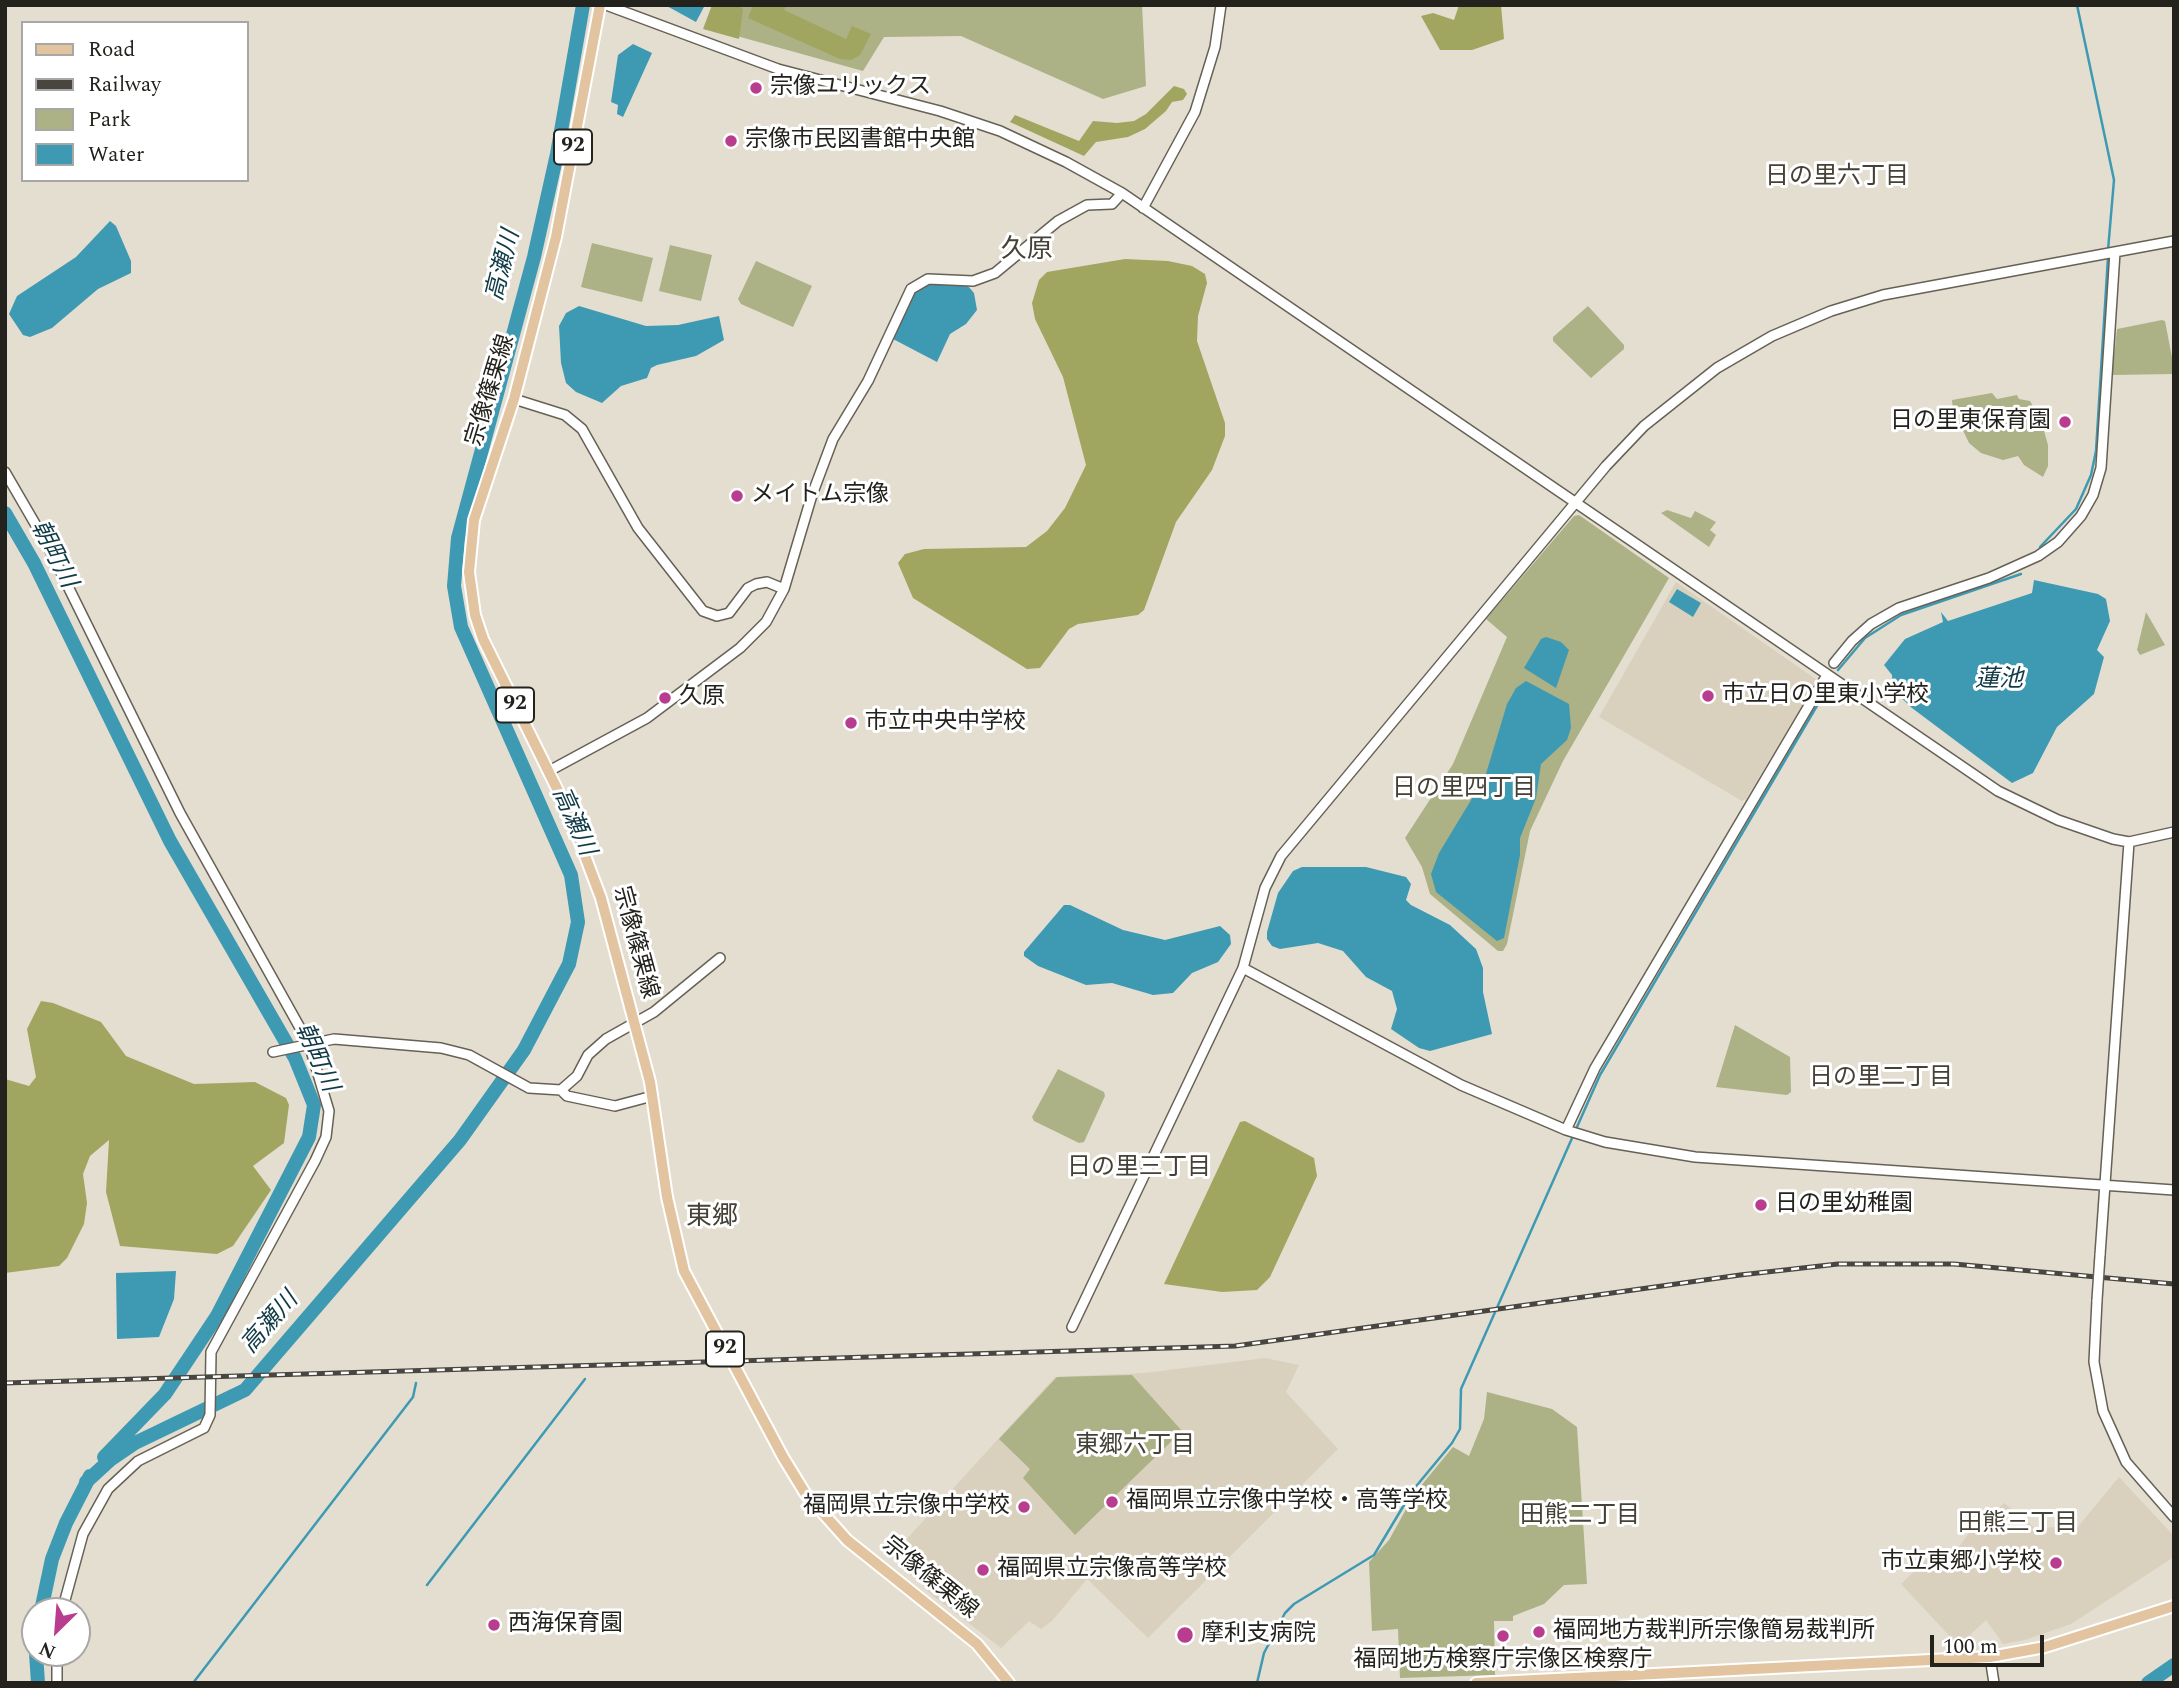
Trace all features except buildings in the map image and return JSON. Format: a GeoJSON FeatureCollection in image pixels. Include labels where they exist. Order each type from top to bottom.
{"type":"FeatureCollection","features":[{"type":"Feature","properties":{"kind":"main road","name":"宗像篠栗線"},"geometry":{"type":"LineString","coordinates":[[600,5],[556,237],[514,399],[471,536],[471,593],[482,639],[578,832],[593,873],[656,1112],[667,1197],[676,1241],[694,1291],[805,1493],[847,1539],[977,1644],[1009,1683]]}},
{"type":"Feature","properties":{"kind":"main road"},"geometry":{"type":"LineString","coordinates":[[1476,1683],[1990,1657],[2045,1647],[2174,1606]]}},
{"type":"Feature","properties":{"kind":"street"},"geometry":{"type":"LineString","coordinates":[[606,5],[778,69],[940,111],[1000,131],[1122,193],[1998,792],[2058,820],[2129,842],[2174,832]]}},
{"type":"Feature","properties":{"kind":"street"},"geometry":{"type":"LineString","coordinates":[[1143,208],[1195,112],[1215,47],[1221,5]]}},
{"type":"Feature","properties":{"kind":"street"},"geometry":{"type":"LineString","coordinates":[[549,771],[647,718],[740,648],[765,622],[784,589],[812,495],[833,439],[868,381],[911,289],[928,279],[973,281],[995,273],[1058,221],[1087,205],[1112,204],[1122,193]]}},
{"type":"Feature","properties":{"kind":"street"},"geometry":{"type":"LineString","coordinates":[[1072,1327],[1243,968],[1265,888],[1281,856],[1576,502],[1655,416],[1717,368],[1772,335],[1831,311],[1883,295],[2174,241]]}},
{"type":"Feature","properties":{"kind":"street"},"geometry":{"type":"LineString","coordinates":[[1834,663],[1871,624],[1899,608],[1989,578],[2038,556],[2058,542],[2081,516],[2093,495],[2101,468],[2115,252]]}},
{"type":"Feature","properties":{"kind":"street"},"geometry":{"type":"LineString","coordinates":[[514,399],[565,415],[582,429],[638,528],[703,611],[718,616],[729,614],[748,588],[756,584],[767,582],[784,589]]}},
{"type":"Feature","properties":{"kind":"street"},"geometry":{"type":"LineString","coordinates":[[5,472],[48,546],[192,837],[307,1045],[330,1111],[326,1137],[211,1352],[207,1422],[204,1428],[138,1461],[108,1489],[83,1534],[66,1597]]}},
{"type":"Feature","properties":{"kind":"street"},"geometry":{"type":"LineString","coordinates":[[1570,1132],[1595,1068],[1827,675]]}},
{"type":"Feature","properties":{"kind":"street"},"geometry":{"type":"LineString","coordinates":[[2129,842],[2094,1362],[2103,1411],[2126,1462],[2174,1517]]}},
{"type":"Feature","properties":{"kind":"street"},"geometry":{"type":"LineString","coordinates":[[273,1052],[352,1039],[441,1048],[469,1055],[519,1083],[545,1091],[561,1090],[577,1076],[588,1055],[606,1039],[654,1012],[720,958]]}},
{"type":"Feature","properties":{"kind":"street"},"geometry":{"type":"LineString","coordinates":[[1243,968],[1461,1085],[1570,1132],[1695,1157],[2174,1190]]}},
{"type":"Feature","properties":{"kind":"street"},"geometry":{"type":"LineString","coordinates":[[561,1090],[567,1096],[615,1106],[645,1098]]}},
{"type":"Feature","properties":{"kind":"street"},"geometry":{"type":"LineString","coordinates":[[1990,1657],[1994,1683]]}},
{"type":"Feature","properties":{"kind":"shaded area","name":"市立日の里東小学校"},"geometry":{"type":"Polygon","coordinates":[[[1676,582],[1817,680],[1746,799],[1742,801],[1599,717],[1676,582]]]}},
{"type":"Feature","properties":{"kind":"shaded area","name":"福岡県立宗像中学校・高等学校"},"geometry":{"type":"Polygon","coordinates":[[[1265,1358],[1299,1365],[1286,1392],[1338,1449],[1148,1638],[1087,1579],[1052,1621],[1041,1629],[1029,1621],[1001,1648],[932,1595],[892,1555],[1055,1377],[1144,1373],[1265,1358]]]}},
{"type":"Feature","properties":{"kind":"shaded area","name":"市立東郷小学校"},"geometry":{"type":"Polygon","coordinates":[[[2119,1477],[2174,1536],[2174,1557],[2071,1624],[2025,1640],[2003,1644],[1986,1620],[1970,1635],[1956,1643],[1901,1584],[1927,1559],[1944,1567],[1974,1526],[1978,1529],[2004,1503],[2035,1528],[2060,1527],[2067,1522],[2076,1529],[2119,1477]]]}},
{"type":"Feature","properties":{"kind":"green space"},"geometry":{"type":"Polygon","coordinates":[[[712,5],[737,5],[743,9],[739,39],[703,29],[712,5]]]}},
{"type":"Feature","properties":{"kind":"green space"},"geometry":{"type":"Polygon","coordinates":[[[716,5],[1142,5],[1146,86],[1103,99],[961,36],[884,37],[863,71],[708,28],[716,5]]]}},
{"type":"Feature","properties":{"kind":"green space"},"geometry":{"type":"Polygon","coordinates":[[[753,5],[786,5],[784,10],[846,39],[852,26],[871,34],[860,55],[851,60],[840,59],[748,18],[753,5]]]}},
{"type":"Feature","properties":{"kind":"green space"},"geometry":{"type":"Polygon","coordinates":[[[1459,5],[1501,5],[1504,39],[1472,50],[1440,50],[1421,16],[1433,13],[1454,20],[1459,5]]]}},
{"type":"Feature","properties":{"kind":"green space"},"geometry":{"type":"Polygon","coordinates":[[[1174,86],[1184,89],[1187,94],[1183,100],[1172,102],[1166,111],[1145,129],[1128,137],[1096,142],[1084,156],[1010,122],[1015,115],[1079,141],[1093,121],[1134,121],[1146,114],[1174,86]]]}},
{"type":"Feature","properties":{"kind":"green space"},"geometry":{"type":"Polygon","coordinates":[[[592,243],[653,258],[642,302],[581,287],[592,243]]]}},
{"type":"Feature","properties":{"kind":"green space"},"geometry":{"type":"Polygon","coordinates":[[[670,245],[712,255],[701,301],[659,291],[670,245]]]}},
{"type":"Feature","properties":{"kind":"green space"},"geometry":{"type":"Polygon","coordinates":[[[1125,259],[1168,261],[1192,266],[1205,274],[1207,283],[1198,316],[1197,341],[1225,423],[1225,436],[1212,470],[1176,522],[1144,610],[1138,615],[1078,624],[1069,629],[1040,668],[1027,669],[913,598],[898,563],[905,554],[924,549],[1026,547],[1047,531],[1065,508],[1086,465],[1063,377],[1035,319],[1032,303],[1039,280],[1047,272],[1125,259]]]}},
{"type":"Feature","properties":{"kind":"green space"},"geometry":{"type":"Polygon","coordinates":[[[756,261],[812,286],[793,327],[741,304],[738,299],[756,261]]]}},
{"type":"Feature","properties":{"kind":"green space"},"geometry":{"type":"Polygon","coordinates":[[[1588,306],[1624,345],[1624,349],[1591,378],[1553,341],[1553,337],[1588,306]]]}},
{"type":"Feature","properties":{"kind":"green space"},"geometry":{"type":"Polygon","coordinates":[[[2165,321],[2174,368],[2172,374],[2112,375],[2117,329],[2165,321]]]}},
{"type":"Feature","properties":{"kind":"green space"},"geometry":{"type":"Polygon","coordinates":[[[1992,393],[1997,399],[2017,395],[2019,399],[2030,401],[2041,420],[2048,445],[2048,466],[2043,477],[2024,465],[2018,456],[2003,460],[1981,453],[1969,443],[1960,424],[1954,422],[1952,400],[1992,393]]]}},
{"type":"Feature","properties":{"kind":"green space"},"geometry":{"type":"Polygon","coordinates":[[[1667,510],[1691,518],[1695,511],[1716,522],[1710,530],[1716,535],[1709,547],[1661,513],[1667,510]]]}},
{"type":"Feature","properties":{"kind":"green space"},"geometry":{"type":"Polygon","coordinates":[[[1579,515],[1669,578],[1563,761],[1530,831],[1507,944],[1503,951],[1498,951],[1430,894],[1422,867],[1405,838],[1453,764],[1507,637],[1486,619],[1574,516],[1579,515]]]}},
{"type":"Feature","properties":{"kind":"green space"},"geometry":{"type":"Polygon","coordinates":[[[2146,612],[2165,645],[2140,655],[2137,650],[2146,612]]]}},
{"type":"Feature","properties":{"kind":"green space"},"geometry":{"type":"Polygon","coordinates":[[[41,1001],[101,1022],[126,1056],[194,1084],[255,1082],[286,1098],[289,1105],[284,1143],[253,1166],[271,1190],[233,1246],[217,1254],[120,1246],[106,1192],[109,1140],[90,1156],[83,1174],[87,1203],[84,1224],[67,1258],[59,1266],[5,1273],[5,1079],[29,1086],[36,1077],[27,1029],[41,1001]]]}},
{"type":"Feature","properties":{"kind":"green space"},"geometry":{"type":"Polygon","coordinates":[[[1735,1025],[1790,1057],[1791,1092],[1787,1095],[1716,1087],[1735,1025]]]}},
{"type":"Feature","properties":{"kind":"green space"},"geometry":{"type":"Polygon","coordinates":[[[1058,1069],[1104,1092],[1105,1096],[1084,1142],[1079,1143],[1034,1121],[1032,1117],[1058,1069]]]}},
{"type":"Feature","properties":{"kind":"green space"},"geometry":{"type":"Polygon","coordinates":[[[1245,1121],[1314,1158],[1317,1176],[1270,1277],[1257,1290],[1222,1292],[1164,1284],[1240,1122],[1245,1121]]]}},
{"type":"Feature","properties":{"kind":"green space"},"geometry":{"type":"Polygon","coordinates":[[[1132,1375],[1182,1431],[1075,1535],[1023,1478],[1030,1469],[999,1439],[1057,1377],[1132,1375]]]}},
{"type":"Feature","properties":{"kind":"green space"},"geometry":{"type":"Polygon","coordinates":[[[1487,1392],[1552,1409],[1577,1427],[1587,1584],[1564,1585],[1544,1604],[1513,1616],[1513,1621],[1494,1621],[1495,1675],[1400,1678],[1398,1629],[1372,1631],[1369,1562],[1389,1540],[1415,1493],[1453,1447],[1469,1456],[1484,1419],[1487,1392]]]}},
{"type":"Feature","properties":{"kind":"water"},"geometry":{"type":"Polygon","coordinates":[[[665,5],[705,5],[696,22],[665,5]]]}},
{"type":"Feature","properties":{"kind":"water"},"geometry":{"type":"Polygon","coordinates":[[[633,44],[652,53],[623,117],[617,114],[618,105],[611,102],[618,55],[633,44]]]}},
{"type":"Feature","properties":{"kind":"water"},"geometry":{"type":"Polygon","coordinates":[[[110,221],[116,226],[131,261],[131,273],[98,289],[52,328],[30,337],[23,335],[9,314],[17,296],[76,257],[110,221]]]}},
{"type":"Feature","properties":{"kind":"water"},"geometry":{"type":"Polygon","coordinates":[[[926,283],[968,286],[974,293],[977,310],[966,324],[950,334],[937,362],[893,339],[912,295],[926,283]]]}},
{"type":"Feature","properties":{"kind":"water"},"geometry":{"type":"Polygon","coordinates":[[[579,306],[646,326],[678,325],[719,316],[724,340],[696,356],[651,368],[647,378],[621,386],[602,403],[576,392],[566,383],[561,363],[559,326],[566,313],[579,306]]]}},
{"type":"Feature","properties":{"kind":"water","name":"蓮池"},"geometry":{"type":"Polygon","coordinates":[[[2034,580],[2098,594],[2106,599],[2110,621],[2097,650],[2104,657],[2094,694],[2057,727],[2033,773],[2012,783],[1912,708],[1893,690],[1892,675],[1884,665],[1905,639],[1943,622],[1941,612],[1948,621],[2032,593],[2034,580]]]}},
{"type":"Feature","properties":{"kind":"water"},"geometry":{"type":"Polygon","coordinates":[[[1677,589],[1701,603],[1693,617],[1669,602],[1677,589]]]}},
{"type":"Feature","properties":{"kind":"water"},"geometry":{"type":"Polygon","coordinates":[[[1546,637],[1561,642],[1569,650],[1556,688],[1524,668],[1541,639],[1546,637]]]}},
{"type":"Feature","properties":{"kind":"water"},"geometry":{"type":"Polygon","coordinates":[[[1526,681],[1569,704],[1571,728],[1567,740],[1541,764],[1536,798],[1520,838],[1520,855],[1504,938],[1497,941],[1436,892],[1431,874],[1439,853],[1485,777],[1507,704],[1516,688],[1526,681]]]}},
{"type":"Feature","properties":{"kind":"water"},"geometry":{"type":"Polygon","coordinates":[[[1302,867],[1366,867],[1406,877],[1411,884],[1406,900],[1450,925],[1476,949],[1483,968],[1483,992],[1492,1034],[1430,1051],[1419,1048],[1391,1029],[1397,1009],[1392,991],[1366,977],[1343,951],[1318,943],[1280,949],[1272,946],[1267,939],[1267,932],[1278,893],[1293,871],[1302,867]]]}},
{"type":"Feature","properties":{"kind":"water"},"geometry":{"type":"Polygon","coordinates":[[[1064,905],[1070,905],[1123,930],[1165,940],[1220,926],[1230,935],[1231,944],[1218,962],[1192,973],[1173,993],[1153,995],[1112,983],[1086,985],[1038,966],[1024,956],[1024,952],[1064,905]]]}},
{"type":"Feature","properties":{"kind":"water"},"geometry":{"type":"Polygon","coordinates":[[[176,1271],[174,1299],[159,1337],[117,1339],[116,1273],[176,1271]]]}},
{"type":"Feature","properties":{"kind":"waterway","name":"高瀬川"},"geometry":{"type":"LineString","coordinates":[[86,1482],[110,1460],[135,1443],[245,1390],[460,1140],[524,1050],[569,964],[578,922],[571,875],[461,627],[454,586],[458,538],[534,257],[557,154],[583,5]]}},
{"type":"Feature","properties":{"kind":"waterway"},"geometry":{"type":"LineString","coordinates":[[2077,5],[2114,180],[2108,250]]}},
{"type":"Feature","properties":{"kind":"waterway"},"geometry":{"type":"LineString","coordinates":[[2040,547],[2076,509],[2091,475],[2096,451],[2108,257]]}},
{"type":"Feature","properties":{"kind":"waterway","name":"朝町川"},"geometry":{"type":"LineString","coordinates":[[5,513],[34,563],[170,841],[295,1058],[314,1105],[309,1137],[217,1316],[165,1394],[104,1457]]}},
{"type":"Feature","properties":{"kind":"waterway"},"geometry":{"type":"LineString","coordinates":[[1838,670],[1865,638],[1901,615],[2021,574]]}},
{"type":"Feature","properties":{"kind":"waterway"},"geometry":{"type":"LineString","coordinates":[[1257,1683],[1264,1653],[1285,1613],[1294,1604],[1374,1555],[1413,1490],[1452,1443],[1460,1429],[1461,1389],[1600,1075],[1828,687]]}},
{"type":"Feature","properties":{"kind":"waterway"},"geometry":{"type":"LineString","coordinates":[[427,1585],[585,1379]]}},
{"type":"Feature","properties":{"kind":"waterway"},"geometry":{"type":"LineString","coordinates":[[193,1683],[413,1397],[416,1383]]}},
{"type":"Feature","properties":{"kind":"waterway","name":"朝町川"},"geometry":{"type":"LineString","coordinates":[[44,1597],[52,1559],[66,1523],[90,1476]]}},
{"type":"Feature","properties":{"kind":"waterway"},"geometry":{"type":"LineString","coordinates":[[2148,1683],[2174,1665]]}},
{"type":"Feature","properties":{"kind":"waterway","name":"朝町川"},"geometry":{"type":"LineString","coordinates":[[37,1667],[38,1683]]}},
{"type":"Feature","properties":{"kind":"railway"},"geometry":{"type":"LineString","coordinates":[[5,1383],[1235,1346],[1740,1275],[1838,1264],[1954,1264],[2174,1284]]}},
{"type":"Feature","properties":{"kind":"place","name":"宗像ユリックス"},"geometry":{"type":"Point","coordinates":[756,88]}},
{"type":"Feature","properties":{"kind":"place","name":"宗像市民図書館中央館"},"geometry":{"type":"Point","coordinates":[731,141]}},
{"type":"Feature","properties":{"kind":"place","name":"日の里東保育園"},"geometry":{"type":"Point","coordinates":[2065,422]}},
{"type":"Feature","properties":{"kind":"place","name":"メイトム宗像"},"geometry":{"type":"Point","coordinates":[737,496]}},
{"type":"Feature","properties":{"kind":"place","name":"市立日の里東小学校"},"geometry":{"type":"Point","coordinates":[1708,696]}},
{"type":"Feature","properties":{"kind":"place","name":"久原"},"geometry":{"type":"Point","coordinates":[665,698]}},
{"type":"Feature","properties":{"kind":"place","name":"市立中央中学校"},"geometry":{"type":"Point","coordinates":[851,723]}},
{"type":"Feature","properties":{"kind":"place","name":"日の里幼稚園"},"geometry":{"type":"Point","coordinates":[1761,1205]}},
{"type":"Feature","properties":{"kind":"place","name":"福岡県立宗像中学校・高等学校"},"geometry":{"type":"Point","coordinates":[1112,1502]}},
{"type":"Feature","properties":{"kind":"place","name":"福岡県立宗像中学校"},"geometry":{"type":"Point","coordinates":[1024,1507]}},
{"type":"Feature","properties":{"kind":"place","name":"市立東郷小学校"},"geometry":{"type":"Point","coordinates":[2056,1563]}},
{"type":"Feature","properties":{"kind":"place","name":"福岡県立宗像高等学校"},"geometry":{"type":"Point","coordinates":[983,1570]}},
{"type":"Feature","properties":{"kind":"place","name":"西海保育園"},"geometry":{"type":"Point","coordinates":[494,1625]}},
{"type":"Feature","properties":{"kind":"place","name":"福岡地方裁判所宗像簡易裁判所"},"geometry":{"type":"Point","coordinates":[1539,1632]}},
{"type":"Feature","properties":{"kind":"place","name":"摩利支病院"},"geometry":{"type":"Point","coordinates":[1185,1635]}},
{"type":"Feature","properties":{"kind":"place","name":"福岡地方検察庁宗像区検察庁"},"geometry":{"type":"Point","coordinates":[1503,1636]}},
{"type":"Feature","properties":{"kind":"district","name":"日の里六丁目"},"geometry":{"type":"Point","coordinates":[1837,178]}},
{"type":"Feature","properties":{"kind":"district","name":"久原"},"geometry":{"type":"Point","coordinates":[1027,252]}},
{"type":"Feature","properties":{"kind":"district","name":"日の里四丁目"},"geometry":{"type":"Point","coordinates":[1464,790]}},
{"type":"Feature","properties":{"kind":"district","name":"日の里二丁目"},"geometry":{"type":"Point","coordinates":[1881,1079]}},
{"type":"Feature","properties":{"kind":"district","name":"日の里三丁目"},"geometry":{"type":"Point","coordinates":[1139,1169]}},
{"type":"Feature","properties":{"kind":"district","name":"東郷"},"geometry":{"type":"Point","coordinates":[712,1219]}},
{"type":"Feature","properties":{"kind":"district","name":"東郷六丁目"},"geometry":{"type":"Point","coordinates":[1135,1447]}},
{"type":"Feature","properties":{"kind":"district","name":"田熊二丁目"},"geometry":{"type":"Point","coordinates":[1580,1517]}},
{"type":"Feature","properties":{"kind":"district","name":"田熊三丁目"},"geometry":{"type":"Point","coordinates":[2018,1525]}}]}
